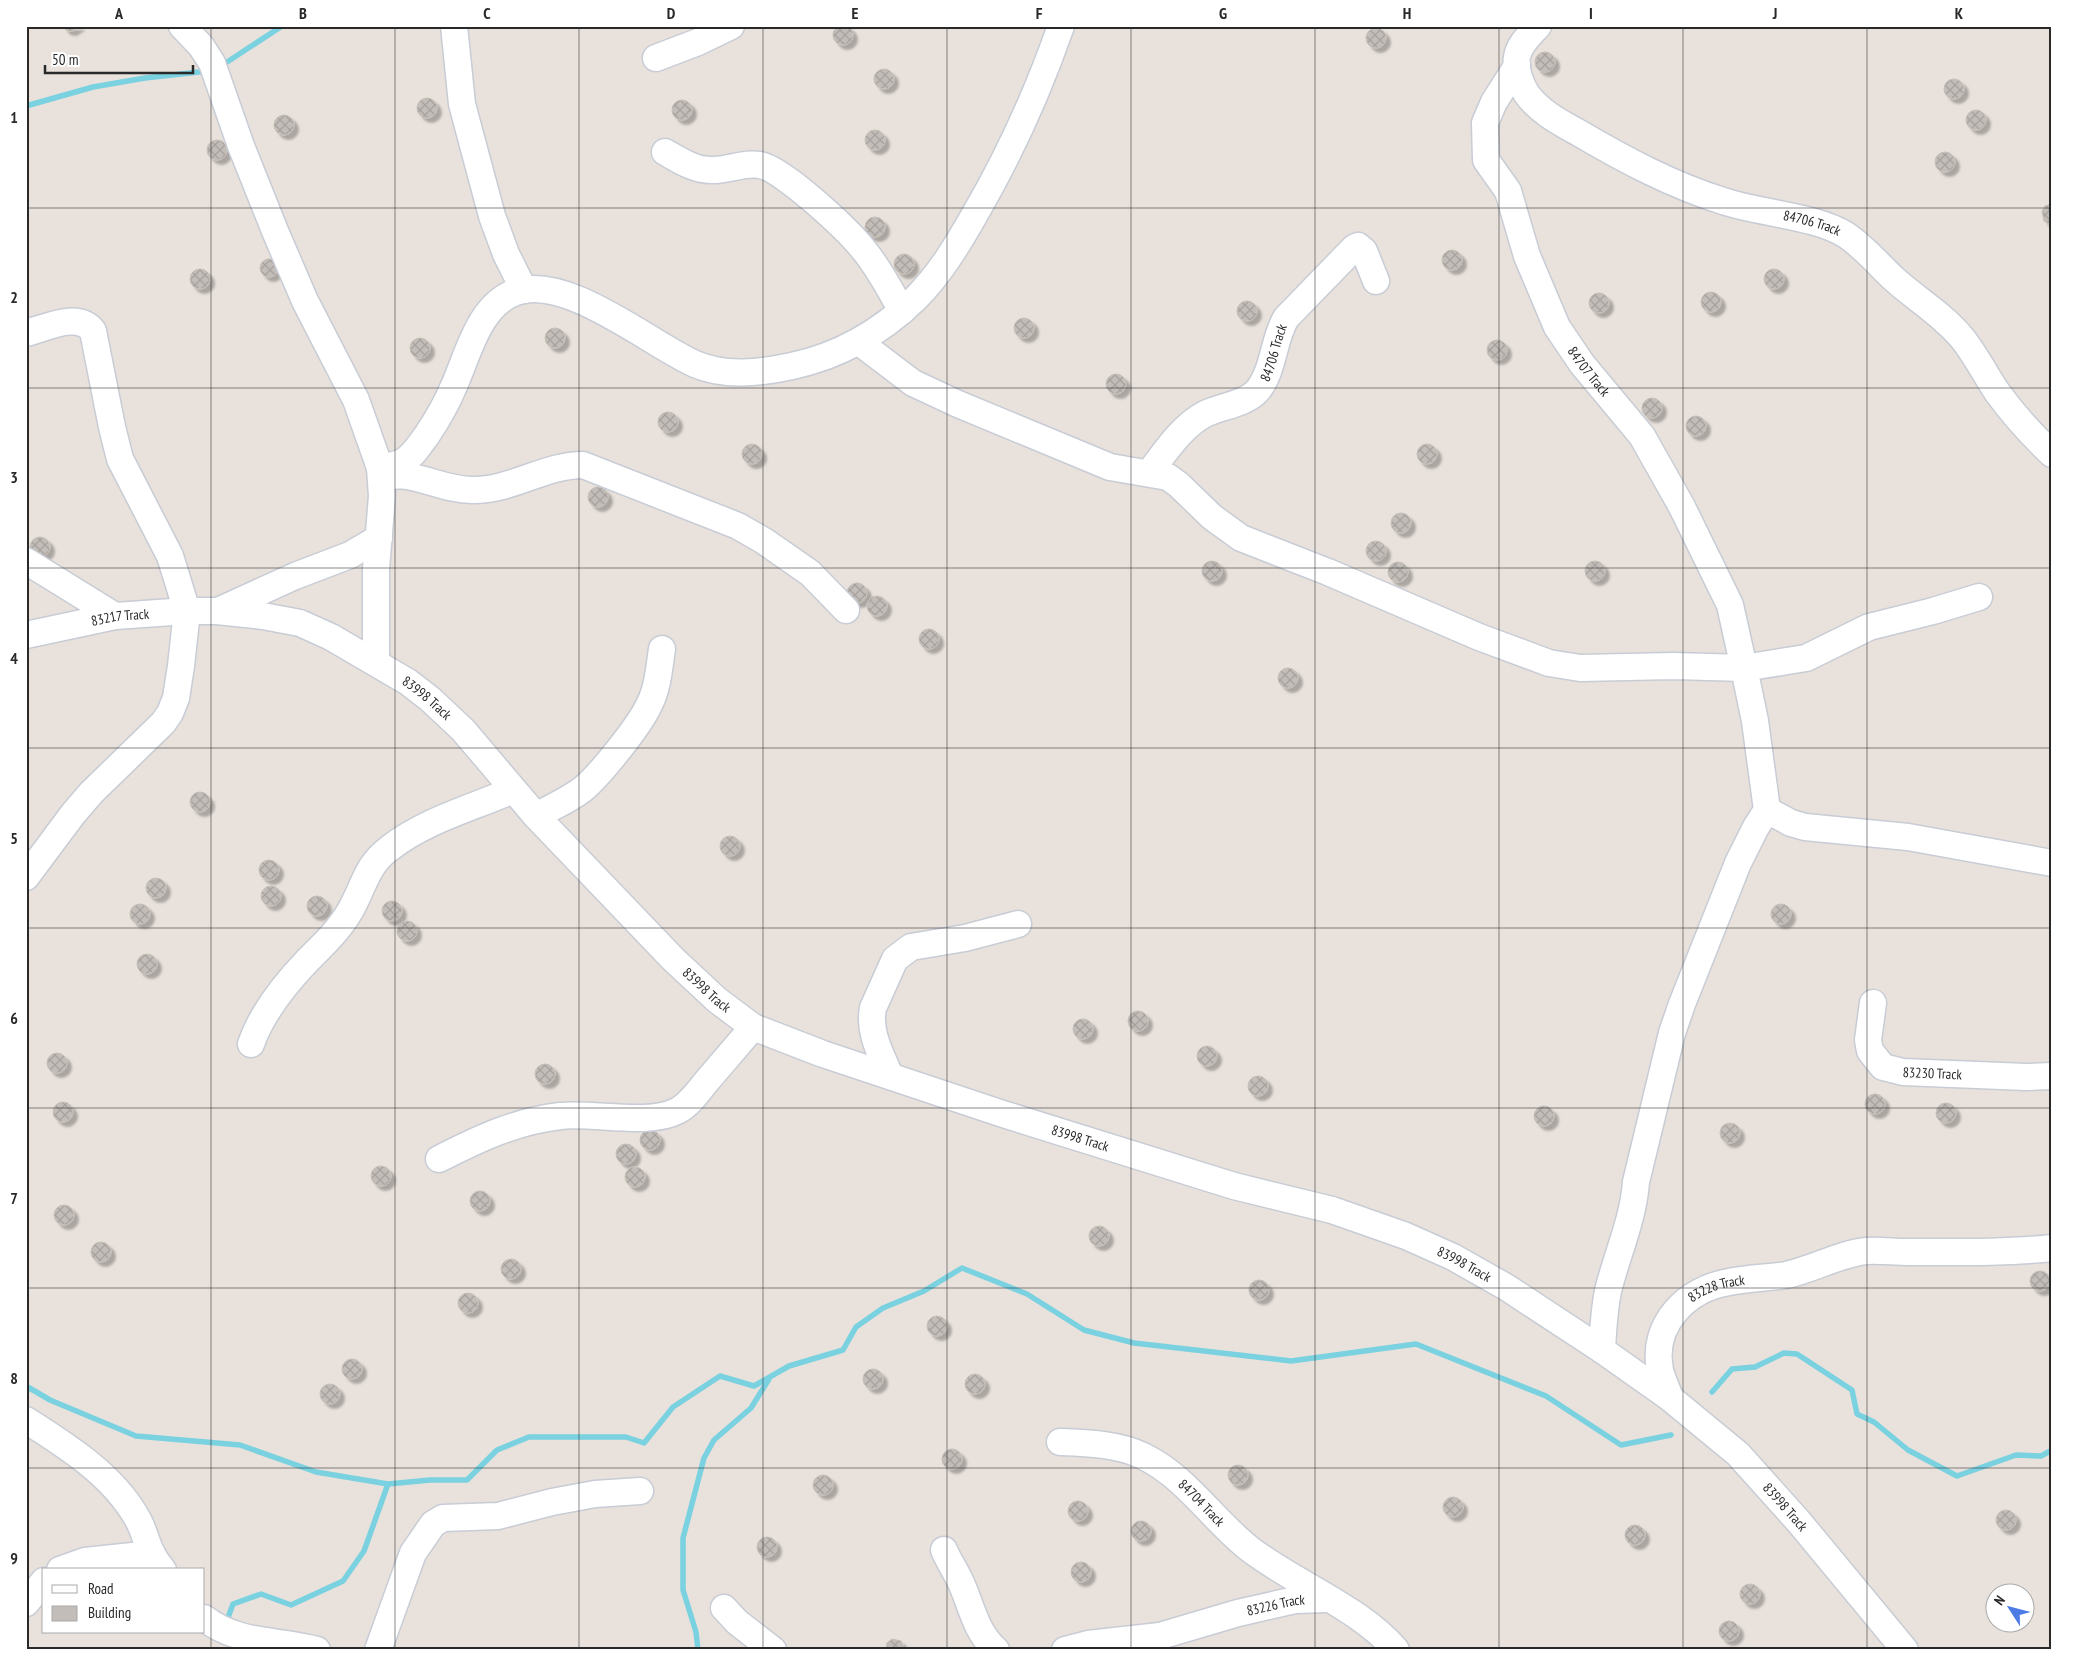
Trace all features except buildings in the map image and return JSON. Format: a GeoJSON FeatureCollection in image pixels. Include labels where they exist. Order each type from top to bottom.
{"type":"FeatureCollection","features":[{"type":"Feature","properties":{"kind":"street"},"geometry":{"type":"LineString","coordinates":[[182,26],[201,46],[212,63],[241,146],[275,231],[304,300],[356,400],[381,472],[376,569],[376,662]]}},
{"type":"Feature","properties":{"kind":"street"},"geometry":{"type":"LineString","coordinates":[[454,26],[462,104],[492,216],[506,254],[524,290]]}},
{"type":"Feature","properties":{"kind":"street"},"geometry":{"type":"LineString","coordinates":[[656,58],[698,42],[731,26]]}},
{"type":"Feature","properties":{"kind":"street"},"geometry":{"type":"LineString","coordinates":[[381,472],[404,461],[416,450],[439,416],[454,388],[476,334],[487,315],[506,296],[524,290],[548,290],[572,298],[606,312],[694,364],[726,372],[770,371],[808,363],[859,342],[902,311],[930,283],[951,255],[997,177],[1032,103],[1061,26]]}},
{"type":"Feature","properties":{"kind":"street","name":"84707 Track"},"geometry":{"type":"LineString","coordinates":[[1538,26],[1523,41],[1517,56],[1517,69],[1494,102],[1485,123],[1486,160],[1508,191],[1527,256],[1557,327],[1582,364],[1642,436],[1682,507],[1730,605],[1755,722],[1767,810]]}},
{"type":"Feature","properties":{"kind":"street","name":"84706 Track"},"geometry":{"type":"LineString","coordinates":[[1517,69],[1526,93],[1538,106],[1556,120],[1617,156],[1688,189],[1724,202],[1828,226],[1845,235],[1868,252],[1894,279],[1945,319],[1963,339],[1998,392],[2028,430],[2052,454]]}},
{"type":"Feature","properties":{"kind":"street"},"geometry":{"type":"LineString","coordinates":[[665,152],[682,162],[698,168],[711,170],[760,165],[783,175],[862,248],[884,279],[902,311]]}},
{"type":"Feature","properties":{"kind":"street","name":"84706 Track"},"geometry":{"type":"LineString","coordinates":[[1150,472],[1176,438],[1192,423],[1204,414],[1244,400],[1258,390],[1268,370],[1281,327],[1286,318],[1354,248],[1358,246],[1364,251],[1376,281]]}},
{"type":"Feature","properties":{"kind":"street"},"geometry":{"type":"LineString","coordinates":[[26,334],[78,321],[89,326],[93,331],[117,450],[170,556],[187,611],[176,698],[170,713],[149,738],[91,793],[26,877]]}},
{"type":"Feature","properties":{"kind":"street"},"geometry":{"type":"LineString","coordinates":[[859,342],[900,374],[943,398],[1110,466],[1150,472],[1168,477],[1212,517],[1241,538],[1328,572],[1480,637],[1548,663],[1580,668],[1674,666],[1744,668],[1806,658],[1868,627],[1933,611],[1979,597]]}},
{"type":"Feature","properties":{"kind":"street"},"geometry":{"type":"LineString","coordinates":[[381,472],[411,476],[450,488],[472,490],[499,487],[567,465],[583,465],[738,526],[770,545],[810,573],[846,610]]}},
{"type":"Feature","properties":{"kind":"street","name":"83217 Track"},"geometry":{"type":"LineString","coordinates":[[217,612],[295,576],[350,555],[378,538]]}},
{"type":"Feature","properties":{"kind":"street"},"geometry":{"type":"LineString","coordinates":[[26,561],[115,616]]}},
{"type":"Feature","properties":{"kind":"street","name":"83217 Track"},"geometry":{"type":"LineString","coordinates":[[26,635],[115,616],[187,611],[217,612],[263,616],[300,623],[331,637],[376,662]]}},
{"type":"Feature","properties":{"kind":"street"},"geometry":{"type":"LineString","coordinates":[[536,816],[572,796],[590,783],[638,723],[650,704],[654,693],[662,649]]}},
{"type":"Feature","properties":{"kind":"street","name":"83998 Track"},"geometry":{"type":"LineString","coordinates":[[376,662],[430,698],[463,730],[536,816],[673,959],[717,1000],[754,1026],[823,1054],[1234,1186],[1332,1210],[1406,1236],[1453,1257],[1506,1287],[1602,1350],[1670,1398],[1738,1454],[1799,1522],[1905,1650]]}},
{"type":"Feature","properties":{"kind":"street"},"geometry":{"type":"LineString","coordinates":[[251,1044],[257,1026],[266,1012],[306,962],[337,930],[350,911],[366,874],[378,859],[401,840],[434,822],[513,790]]}},
{"type":"Feature","properties":{"kind":"street"},"geometry":{"type":"LineString","coordinates":[[1602,1350],[1608,1291],[1635,1202],[1636,1182],[1672,1033],[1738,863],[1767,810],[1791,823],[1805,827],[1908,836],[2052,863]]}},
{"type":"Feature","properties":{"kind":"street"},"geometry":{"type":"LineString","coordinates":[[890,1076],[874,1036],[871,1018],[873,1008],[898,955],[919,944],[965,938],[1018,924]]}},
{"type":"Feature","properties":{"kind":"street","name":"83230 Track"},"geometry":{"type":"LineString","coordinates":[[1873,1003],[1868,1040],[1870,1051],[1883,1067],[1903,1072],[2026,1077],[2052,1076]]}},
{"type":"Feature","properties":{"kind":"street"},"geometry":{"type":"LineString","coordinates":[[438,1159],[506,1127],[536,1120],[561,1116],[652,1117],[675,1113],[693,1097],[754,1026]]}},
{"type":"Feature","properties":{"kind":"street","name":"83228 Track"},"geometry":{"type":"LineString","coordinates":[[1670,1398],[1660,1370],[1659,1354],[1668,1320],[1676,1308],[1696,1294],[1715,1285],[1786,1275],[1864,1251],[1999,1252],[2052,1248]]}},
{"type":"Feature","properties":{"kind":"street"},"geometry":{"type":"LineString","coordinates":[[26,1420],[81,1457],[117,1492],[138,1520],[158,1562],[85,1561],[66,1568]]}},
{"type":"Feature","properties":{"kind":"street","name":"84704 Track"},"geometry":{"type":"LineString","coordinates":[[1060,1442],[1088,1443],[1120,1448],[1142,1455],[1162,1467],[1193,1492],[1250,1550],[1327,1599]]}},
{"type":"Feature","properties":{"kind":"street"},"geometry":{"type":"LineString","coordinates":[[378,1650],[413,1553],[433,1524],[443,1518],[498,1516],[552,1502],[595,1494],[640,1491]]}},
{"type":"Feature","properties":{"kind":"street"},"geometry":{"type":"LineString","coordinates":[[944,1550],[962,1585],[975,1622],[983,1636],[996,1650]]}},
{"type":"Feature","properties":{"kind":"street"},"geometry":{"type":"LineString","coordinates":[[26,1603],[42,1583]]}},
{"type":"Feature","properties":{"kind":"street"},"geometry":{"type":"LineString","coordinates":[[1327,1599],[1365,1622],[1396,1650]]}},
{"type":"Feature","properties":{"kind":"street","name":"83226 Track"},"geometry":{"type":"LineString","coordinates":[[1065,1650],[1088,1644],[1154,1643],[1272,1605],[1295,1600],[1327,1599]]}},
{"type":"Feature","properties":{"kind":"street"},"geometry":{"type":"LineString","coordinates":[[724,1608],[737,1622],[773,1650]]}},
{"type":"Feature","properties":{"kind":"street"},"geometry":{"type":"LineString","coordinates":[[205,1619],[227,1632],[247,1639],[296,1645],[317,1650]]}},
{"type":"Feature","properties":{"kind":"waterway"},"geometry":{"type":"LineString","coordinates":[[221,66],[282,26]]}},
{"type":"Feature","properties":{"kind":"waterway"},"geometry":{"type":"LineString","coordinates":[[26,106],[93,87],[145,78],[208,71]]}},
{"type":"Feature","properties":{"kind":"waterway"},"geometry":{"type":"LineString","coordinates":[[226,1623],[233,1604],[261,1594],[291,1605],[343,1581],[364,1551],[388,1484],[430,1480],[467,1480],[497,1450],[529,1437],[626,1437],[644,1443],[673,1407],[720,1376],[754,1386],[789,1366],[843,1350],[856,1327],[883,1308],[924,1291],[962,1268],[1027,1294],[1084,1330],[1134,1343],[1291,1361],[1416,1344],[1546,1396],[1621,1445],[1671,1435]]}},
{"type":"Feature","properties":{"kind":"waterway"},"geometry":{"type":"LineString","coordinates":[[1712,1392],[1732,1369],[1755,1367],[1784,1353],[1797,1354],[1852,1390],[1857,1414],[1874,1422],[1908,1450],[1957,1476],[2016,1455],[2041,1456],[2052,1450]]}},
{"type":"Feature","properties":{"kind":"waterway"},"geometry":{"type":"LineString","coordinates":[[698,1650],[696,1632],[683,1590],[683,1538],[704,1458],[714,1440],[751,1408],[769,1379]]}},
{"type":"Feature","properties":{"kind":"waterway"},"geometry":{"type":"LineString","coordinates":[[26,1386],[50,1400],[136,1436],[240,1445],[316,1472],[388,1484]]}}]}
